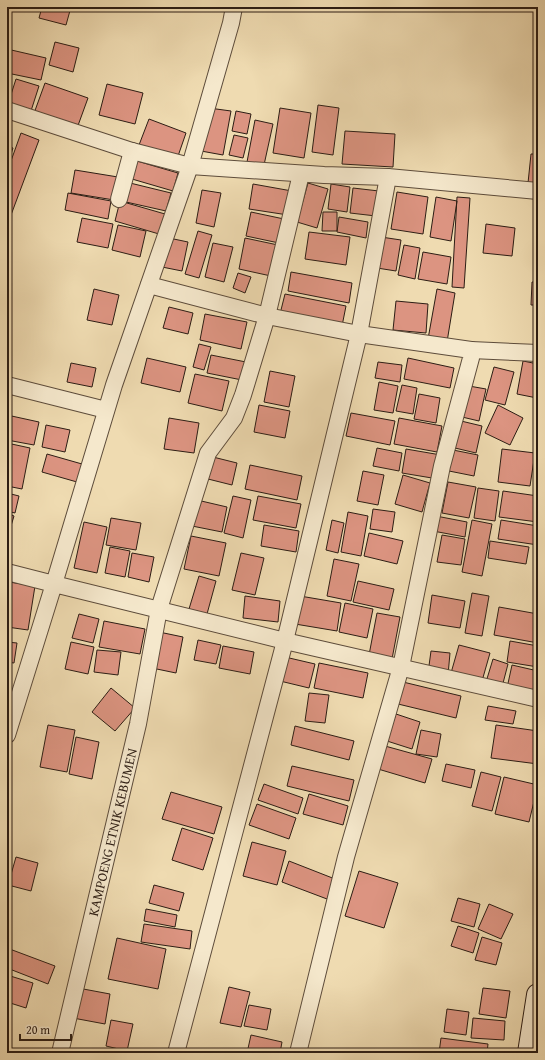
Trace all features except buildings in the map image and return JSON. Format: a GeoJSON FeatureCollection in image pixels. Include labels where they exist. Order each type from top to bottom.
{"type":"FeatureCollection","features":[{"type":"Feature","properties":{"kind":"main road"},"geometry":{"type":"LineString","coordinates":[[532,1049],[538,995]]}},
{"type":"Feature","properties":{"kind":"street"},"geometry":{"type":"LineString","coordinates":[[7,735],[106,410],[190,166],[234,7]]}},
{"type":"Feature","properties":{"kind":"street"},"geometry":{"type":"LineString","coordinates":[[7,110],[132,152],[190,166],[301,174],[388,176],[538,191]]}},
{"type":"Feature","properties":{"kind":"street"},"geometry":{"type":"LineString","coordinates":[[119,199],[132,152]]}},
{"type":"Feature","properties":{"kind":"street","name":"KAMPOENG ETNIK KEBUMEN"},"geometry":{"type":"LineString","coordinates":[[60,1053],[138,724],[159,609],[208,453],[234,418],[243,395],[267,316],[301,174]]}},
{"type":"Feature","properties":{"kind":"street"},"geometry":{"type":"LineString","coordinates":[[176,1053],[285,641],[359,334],[388,176]]}},
{"type":"Feature","properties":{"kind":"street"},"geometry":{"type":"LineString","coordinates":[[149,285],[267,316],[359,334],[471,350],[538,353]]}},
{"type":"Feature","properties":{"kind":"street"},"geometry":{"type":"LineString","coordinates":[[298,1053],[346,857],[401,667],[442,466],[471,358],[471,350]]}},
{"type":"Feature","properties":{"kind":"street"},"geometry":{"type":"LineString","coordinates":[[7,385],[106,410]]}},
{"type":"Feature","properties":{"kind":"street"},"geometry":{"type":"LineString","coordinates":[[7,572],[285,641],[538,699]]}}]}
